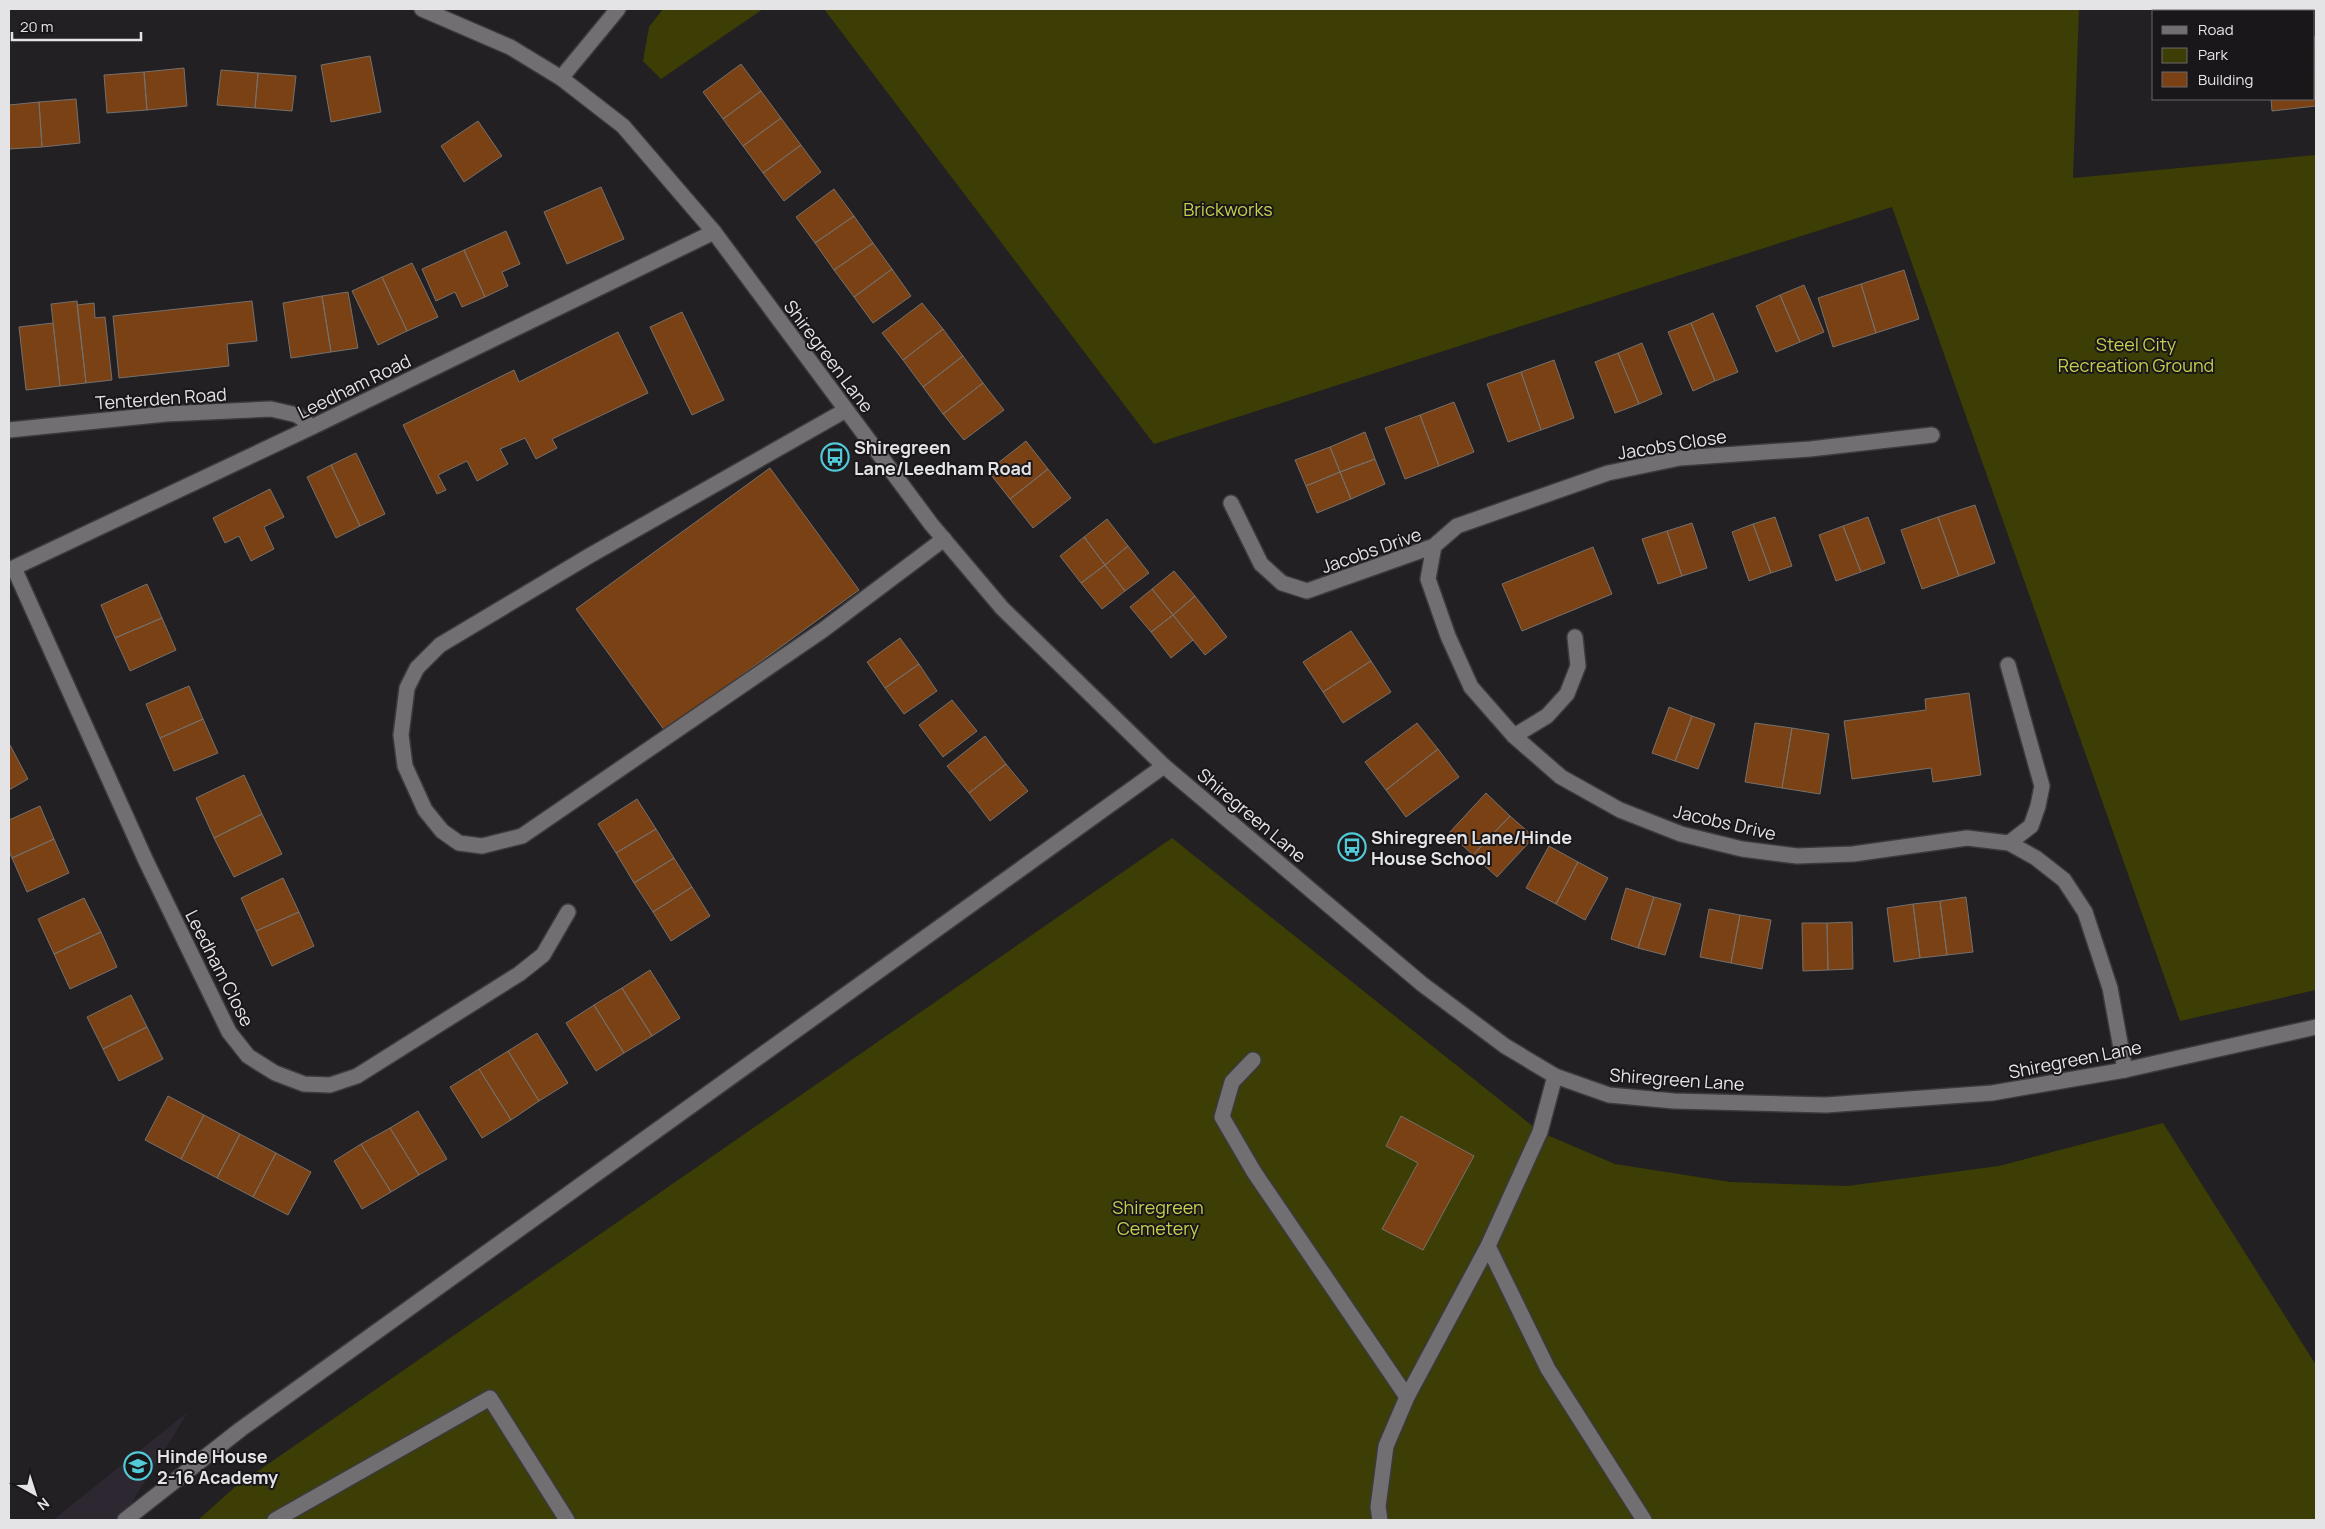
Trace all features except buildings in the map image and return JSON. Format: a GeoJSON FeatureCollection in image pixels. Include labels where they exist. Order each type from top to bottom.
{"type":"FeatureCollection","features":[{"type":"Feature","properties":{"kind":"street","name":"Shiregreen Lane"},"geometry":{"type":"LineString","coordinates":[[422,9],[510,46],[561,78],[623,126],[714,232],[944,539],[1002,608],[1164,766],[1422,984],[1506,1046],[1555,1076],[1609,1095],[1674,1101],[1826,1105],[1992,1093],[2125,1070],[2316,1027]]}},
{"type":"Feature","properties":{"kind":"street"},"geometry":{"type":"LineString","coordinates":[[561,78],[618,9]]}},
{"type":"Feature","properties":{"kind":"street","name":"Leedham Road"},"geometry":{"type":"LineString","coordinates":[[12,569],[312,427],[714,232]]}},
{"type":"Feature","properties":{"kind":"street","name":"Tenterden Road"},"geometry":{"type":"LineString","coordinates":[[9,430],[166,414],[271,409],[298,415],[312,427]]}},
{"type":"Feature","properties":{"kind":"street"},"geometry":{"type":"LineString","coordinates":[[846,410],[589,556],[440,645],[417,668],[407,688],[401,735],[405,766],[425,810],[442,831],[459,843],[482,846],[522,836],[823,630],[944,539]]}},
{"type":"Feature","properties":{"kind":"street","name":"Jacobs Close"},"geometry":{"type":"LineString","coordinates":[[1434,546],[1457,526],[1608,473],[1680,458],[1810,449],[1932,435]]}},
{"type":"Feature","properties":{"kind":"street","name":"Jacobs Drive"},"geometry":{"type":"LineString","coordinates":[[1231,503],[1261,564],[1282,583],[1307,592],[1434,546]]}},
{"type":"Feature","properties":{"kind":"street","name":"Jacobs Drive"},"geometry":{"type":"LineString","coordinates":[[1434,546],[1428,579],[1448,636],[1471,687],[1514,736],[1561,777],[1620,810],[1681,834],[1742,849],[1797,856],[1853,854],[1967,838],[2009,843],[2036,858],[2064,880],[2085,912],[2110,988],[2125,1070]]}},
{"type":"Feature","properties":{"kind":"street","name":"Leedham Close"},"geometry":{"type":"LineString","coordinates":[[12,569],[146,860],[229,1032],[248,1056],[275,1073],[304,1084],[330,1085],[357,1076],[519,974],[543,955],[568,912]]}},
{"type":"Feature","properties":{"kind":"street"},"geometry":{"type":"LineString","coordinates":[[1514,736],[1547,716],[1567,694],[1578,666],[1575,637]]}},
{"type":"Feature","properties":{"kind":"street"},"geometry":{"type":"LineString","coordinates":[[2008,664],[2042,786],[2031,826],[2009,843]]}},
{"type":"Feature","properties":{"kind":"street"},"geometry":{"type":"LineString","coordinates":[[125,1520],[241,1429],[1164,766]]}},
{"type":"Feature","properties":{"kind":"street"},"geometry":{"type":"LineString","coordinates":[[1253,1060],[1232,1082],[1222,1117],[1254,1172],[1407,1397]]}},
{"type":"Feature","properties":{"kind":"street"},"geometry":{"type":"LineString","coordinates":[[1380,1520],[1378,1507],[1386,1446],[1407,1397],[1488,1246],[1540,1132],[1555,1076]]}},
{"type":"Feature","properties":{"kind":"street"},"geometry":{"type":"LineString","coordinates":[[1488,1246],[1548,1369],[1644,1520]]}},
{"type":"Feature","properties":{"kind":"street"},"geometry":{"type":"LineString","coordinates":[[275,1520],[490,1398],[567,1520]]}},
{"type":"Feature","properties":{"kind":"shaded area","name":"Hinde House 2-16 Academy"},"geometry":{"type":"Polygon","coordinates":[[[188,1412],[121,1520],[53,1520],[188,1412]]]}},
{"type":"Feature","properties":{"kind":"green space"},"geometry":{"type":"Polygon","coordinates":[[[663,9],[763,9],[661,79],[643,61],[649,27],[663,9]]]}},
{"type":"Feature","properties":{"kind":"green space"},"geometry":{"type":"Polygon","coordinates":[[[824,9],[2079,9],[2073,178],[2316,155],[2316,990],[2180,1021],[1892,207],[1154,444],[824,9]]]}},
{"type":"Feature","properties":{"kind":"green space","name":"Shiregreen Cemetery"},"geometry":{"type":"Polygon","coordinates":[[[1172,838],[1540,1132],[1615,1164],[1730,1182],[1847,1186],[1999,1166],[2163,1123],[2316,1365],[2316,1520],[198,1520],[235,1487],[1172,838]]]}},
{"type":"Feature","properties":{"kind":"place","name":"Shiregreen Lane/Leedham Road"},"geometry":{"type":"Point","coordinates":[835,457]}},
{"type":"Feature","properties":{"kind":"place","name":"Shiregreen Lane/Hinde House School"},"geometry":{"type":"Point","coordinates":[1352,847]}},
{"type":"Feature","properties":{"kind":"place","name":"Hinde House 2-16 Academy"},"geometry":{"type":"Point","coordinates":[138,1466]}},
{"type":"Feature","properties":{"kind":"park label","name":"Brickworks"},"geometry":{"type":"Point","coordinates":[1228,209]}},
{"type":"Feature","properties":{"kind":"park label","name":"Steel City Recreation Ground"},"geometry":{"type":"Point","coordinates":[2136,354]}}]}
